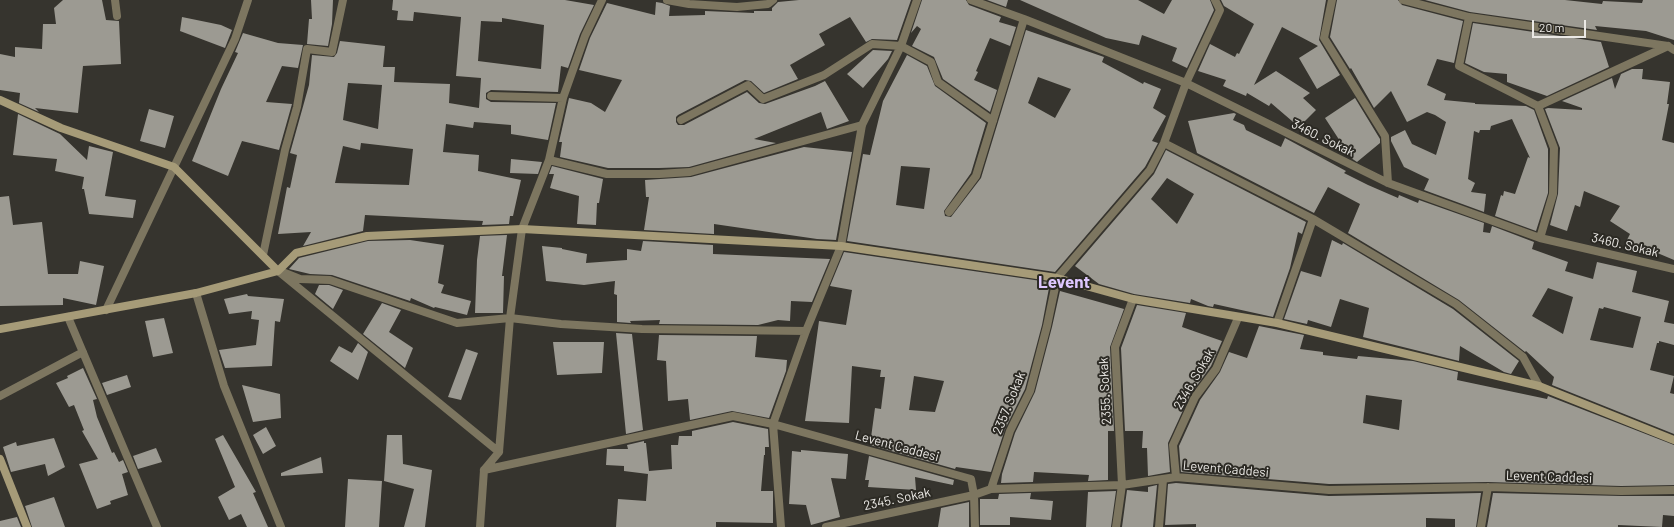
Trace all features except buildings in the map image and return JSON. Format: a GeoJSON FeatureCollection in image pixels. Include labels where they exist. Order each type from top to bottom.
{"type":"FeatureCollection","features":[{"type":"Feature","properties":{"kind":"street"},"geometry":{"type":"LineString","coordinates":[[115,0],[118,16]]}},
{"type":"Feature","properties":{"kind":"street"},"geometry":{"type":"LineString","coordinates":[[106,310],[235,38],[248,0]]}},
{"type":"Feature","properties":{"kind":"street"},"geometry":{"type":"LineString","coordinates":[[263,255],[285,150],[297,107],[307,50],[332,52],[342,0]]}},
{"type":"Feature","properties":{"kind":"street"},"geometry":{"type":"LineString","coordinates":[[480,527],[484,470],[499,452],[510,318],[522,229],[549,160],[563,98],[585,36],[602,0]]}},
{"type":"Feature","properties":{"kind":"street"},"geometry":{"type":"LineString","coordinates":[[667,0],[689,4],[737,7],[768,4],[773,0]]}},
{"type":"Feature","properties":{"kind":"street"},"geometry":{"type":"LineString","coordinates":[[781,527],[773,424],[806,331],[841,246],[862,125],[901,46],[917,0]]}},
{"type":"Feature","properties":{"kind":"street","name":"3460. Sokak"},"geometry":{"type":"LineString","coordinates":[[971,0],[1024,19],[1186,83],[1388,183],[1540,238],[1674,269]]}},
{"type":"Feature","properties":{"kind":"street"},"geometry":{"type":"LineString","coordinates":[[1057,278],[1150,170],[1164,143],[1186,83],[1220,10],[1215,0]]}},
{"type":"Feature","properties":{"kind":"street"},"geometry":{"type":"LineString","coordinates":[[1332,0],[1324,38],[1385,136],[1388,183]]}},
{"type":"Feature","properties":{"kind":"street"},"geometry":{"type":"LineString","coordinates":[[1403,0],[1469,17],[1671,48]]}},
{"type":"Feature","properties":{"kind":"street"},"geometry":{"type":"LineString","coordinates":[[1469,17],[1459,66],[1538,106],[1554,148],[1553,194],[1540,238]]}},
{"type":"Feature","properties":{"kind":"street"},"geometry":{"type":"LineString","coordinates":[[949,212],[976,176],[1024,19]]}},
{"type":"Feature","properties":{"kind":"street"},"geometry":{"type":"LineString","coordinates":[[681,120],[748,85],[763,99],[824,75],[872,44],[901,46],[931,62],[938,82],[993,121]]}},
{"type":"Feature","properties":{"kind":"street"},"geometry":{"type":"LineString","coordinates":[[1538,106],[1671,48]]}},
{"type":"Feature","properties":{"kind":"street"},"geometry":{"type":"LineString","coordinates":[[491,96],[563,98]]}},
{"type":"Feature","properties":{"kind":"street"},"geometry":{"type":"LineString","coordinates":[[0,100],[61,128],[174,167],[278,271],[499,452]]}},
{"type":"Feature","properties":{"kind":"street"},"geometry":{"type":"LineString","coordinates":[[549,160],[606,174],[659,174],[690,172],[862,125]]}},
{"type":"Feature","properties":{"kind":"street"},"geometry":{"type":"LineString","coordinates":[[1164,143],[1313,219],[1456,304],[1523,357],[1539,386]]}},
{"type":"Feature","properties":{"kind":"street"},"geometry":{"type":"LineString","coordinates":[[1277,323],[1313,219]]}},
{"type":"Feature","properties":{"kind":"street"},"geometry":{"type":"LineString","coordinates":[[0,329],[196,293],[278,271],[296,253],[367,236],[522,229],[841,246],[1057,278],[1133,299],[1238,318],[1277,323],[1539,386],[1674,440]]}},
{"type":"Feature","properties":{"kind":"street"},"geometry":{"type":"LineString","coordinates":[[278,271],[300,279],[330,280],[457,323],[510,318],[560,324],[642,328],[806,331]]}},
{"type":"Feature","properties":{"kind":"street","name":"2357. Sokak"},"geometry":{"type":"LineString","coordinates":[[991,489],[1010,431],[1030,391],[1047,326],[1057,278]]}},
{"type":"Feature","properties":{"kind":"street"},"geometry":{"type":"LineString","coordinates":[[196,293],[224,386],[281,527]]}},
{"type":"Feature","properties":{"kind":"street","name":"2355. Sokak"},"geometry":{"type":"LineString","coordinates":[[1116,527],[1122,485],[1115,346],[1133,299]]}},
{"type":"Feature","properties":{"kind":"street"},"geometry":{"type":"LineString","coordinates":[[68,316],[157,527]]}},
{"type":"Feature","properties":{"kind":"street","name":"2346. Sokak"},"geometry":{"type":"LineString","coordinates":[[1176,477],[1173,445],[1195,397],[1216,369],[1238,318]]}},
{"type":"Feature","properties":{"kind":"street"},"geometry":{"type":"LineString","coordinates":[[0,396],[83,352]]}},
{"type":"Feature","properties":{"kind":"street"},"geometry":{"type":"LineString","coordinates":[[484,470],[733,416],[773,424]]}},
{"type":"Feature","properties":{"kind":"street","name":"Levent Caddesi"},"geometry":{"type":"LineString","coordinates":[[773,424],[970,478],[974,495],[991,489],[1122,485],[1176,477],[1329,490],[1488,487],[1621,491],[1674,490]]}},
{"type":"Feature","properties":{"kind":"street"},"geometry":{"type":"LineString","coordinates":[[0,459],[27,527]]}},
{"type":"Feature","properties":{"kind":"street"},"geometry":{"type":"LineString","coordinates":[[1159,527],[1163,480]]}},
{"type":"Feature","properties":{"kind":"street"},"geometry":{"type":"LineString","coordinates":[[1481,527],[1488,487]]}},
{"type":"Feature","properties":{"kind":"street"},"geometry":{"type":"LineString","coordinates":[[974,495],[975,527]]}},
{"type":"Feature","properties":{"kind":"street","name":"2345. Sokak"},"geometry":{"type":"LineString","coordinates":[[826,527],[974,495]]}},
{"type":"Feature","properties":{"kind":"district","name":"Levent"},"geometry":{"type":"Point","coordinates":[1064,282]}}]}
